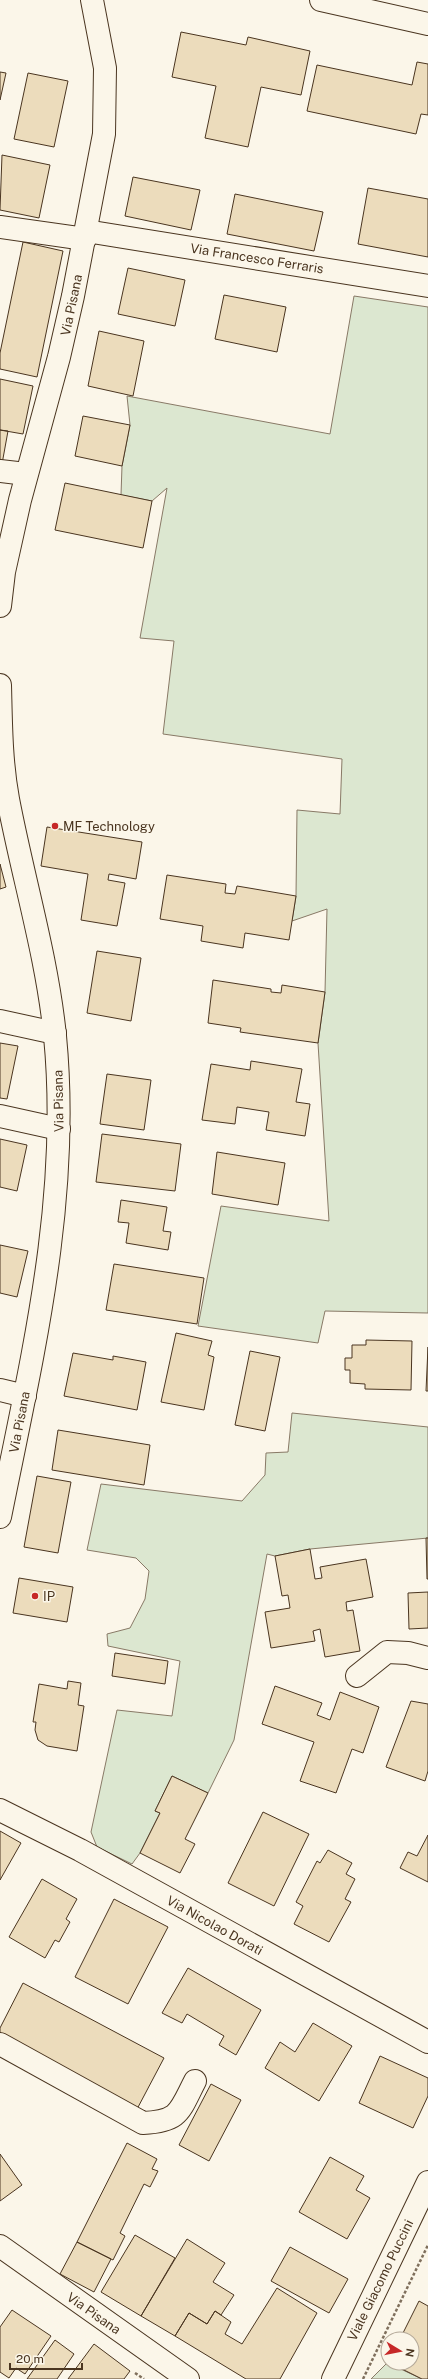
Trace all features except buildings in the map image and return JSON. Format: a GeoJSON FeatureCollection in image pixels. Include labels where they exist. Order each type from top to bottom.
{"type":"FeatureCollection","features":[{"type":"Feature","properties":{"kind":"main road","name":"Via Pisana"},"geometry":{"type":"LineString","coordinates":[[0,606],[4,572],[26,474],[59,357],[99,170],[106,110],[105,68],[92,0]]}},
{"type":"Feature","properties":{"kind":"main road"},"geometry":{"type":"LineString","coordinates":[[321,0],[359,4],[428,24]]}},
{"type":"Feature","properties":{"kind":"main road","name":"Via Francesco Ferraris"},"geometry":{"type":"LineString","coordinates":[[0,227],[85,235],[428,286]]}},
{"type":"Feature","properties":{"kind":"main road"},"geometry":{"type":"LineString","coordinates":[[0,471],[26,474]]}},
{"type":"Feature","properties":{"kind":"main road","name":"Via Pisana"},"geometry":{"type":"LineString","coordinates":[[0,685],[1,752],[8,797],[40,949],[55,1033],[59,1084],[59,1129],[52,1241],[25,1396],[0,1517]]}},
{"type":"Feature","properties":{"kind":"main road"},"geometry":{"type":"LineString","coordinates":[[0,1021],[55,1033]]}},
{"type":"Feature","properties":{"kind":"main road"},"geometry":{"type":"LineString","coordinates":[[0,1116],[59,1129]]}},
{"type":"Feature","properties":{"kind":"main road"},"geometry":{"type":"LineString","coordinates":[[0,1390],[25,1396]]}},
{"type":"Feature","properties":{"kind":"main road"},"geometry":{"type":"LineString","coordinates":[[357,1676],[387,1652],[408,1653],[428,1658]]}},
{"type":"Feature","properties":{"kind":"main road","name":"Via Nicolao Dorati"},"geometry":{"type":"LineString","coordinates":[[0,1810],[80,1850],[428,2042]]}},
{"type":"Feature","properties":{"kind":"main road"},"geometry":{"type":"LineString","coordinates":[[0,2044],[143,2123],[163,2122],[177,2115],[195,2081]]}},
{"type":"Feature","properties":{"kind":"main road","name":"Viale Giacomo Puccini"},"geometry":{"type":"LineString","coordinates":[[333,2379],[428,2182]]}},
{"type":"Feature","properties":{"kind":"main road","name":"Via Pisana"},"geometry":{"type":"LineString","coordinates":[[0,2246],[188,2379]]}},
{"type":"Feature","properties":{"kind":"path"},"geometry":{"type":"LineString","coordinates":[[362,2379],[428,2245]]}},
{"type":"Feature","properties":{"kind":"path"},"geometry":{"type":"LineString","coordinates":[[135,2373],[144,2379]]}},
{"type":"Feature","properties":{"kind":"green space"},"geometry":{"type":"Polygon","coordinates":[[[354,296],[428,307],[428,1313],[325,1311],[318,1343],[198,1326],[221,1206],[329,1221],[318,1043],[325,992],[327,909],[292,921],[296,896],[297,810],[340,814],[342,759],[163,734],[174,641],[140,638],[167,488],[152,501],[121,495],[122,466],[130,425],[127,396],[330,434],[354,296]]]}},
{"type":"Feature","properties":{"kind":"green space"},"geometry":{"type":"Polygon","coordinates":[[[292,1413],[428,1427],[428,1538],[310,1549],[275,1556],[267,1554],[234,1740],[208,1793],[172,1776],[155,1811],[160,1813],[140,1853],[132,1864],[97,1847],[91,1832],[117,1710],[172,1716],[180,1661],[108,1646],[107,1634],[130,1628],[145,1599],[149,1571],[136,1558],[87,1550],[101,1484],[242,1501],[265,1475],[266,1453],[288,1452],[292,1413]]]}},
{"type":"Feature","properties":{"kind":"green space"},"geometry":{"type":"Polygon","coordinates":[[[380,2370],[405,2371],[422,2379],[371,2379],[380,2370]]]}},
{"type":"Feature","properties":{"kind":"place","name":"MF Technology"},"geometry":{"type":"Point","coordinates":[55,826]}},
{"type":"Feature","properties":{"kind":"place","name":"IP"},"geometry":{"type":"Point","coordinates":[35,1596]}}]}
